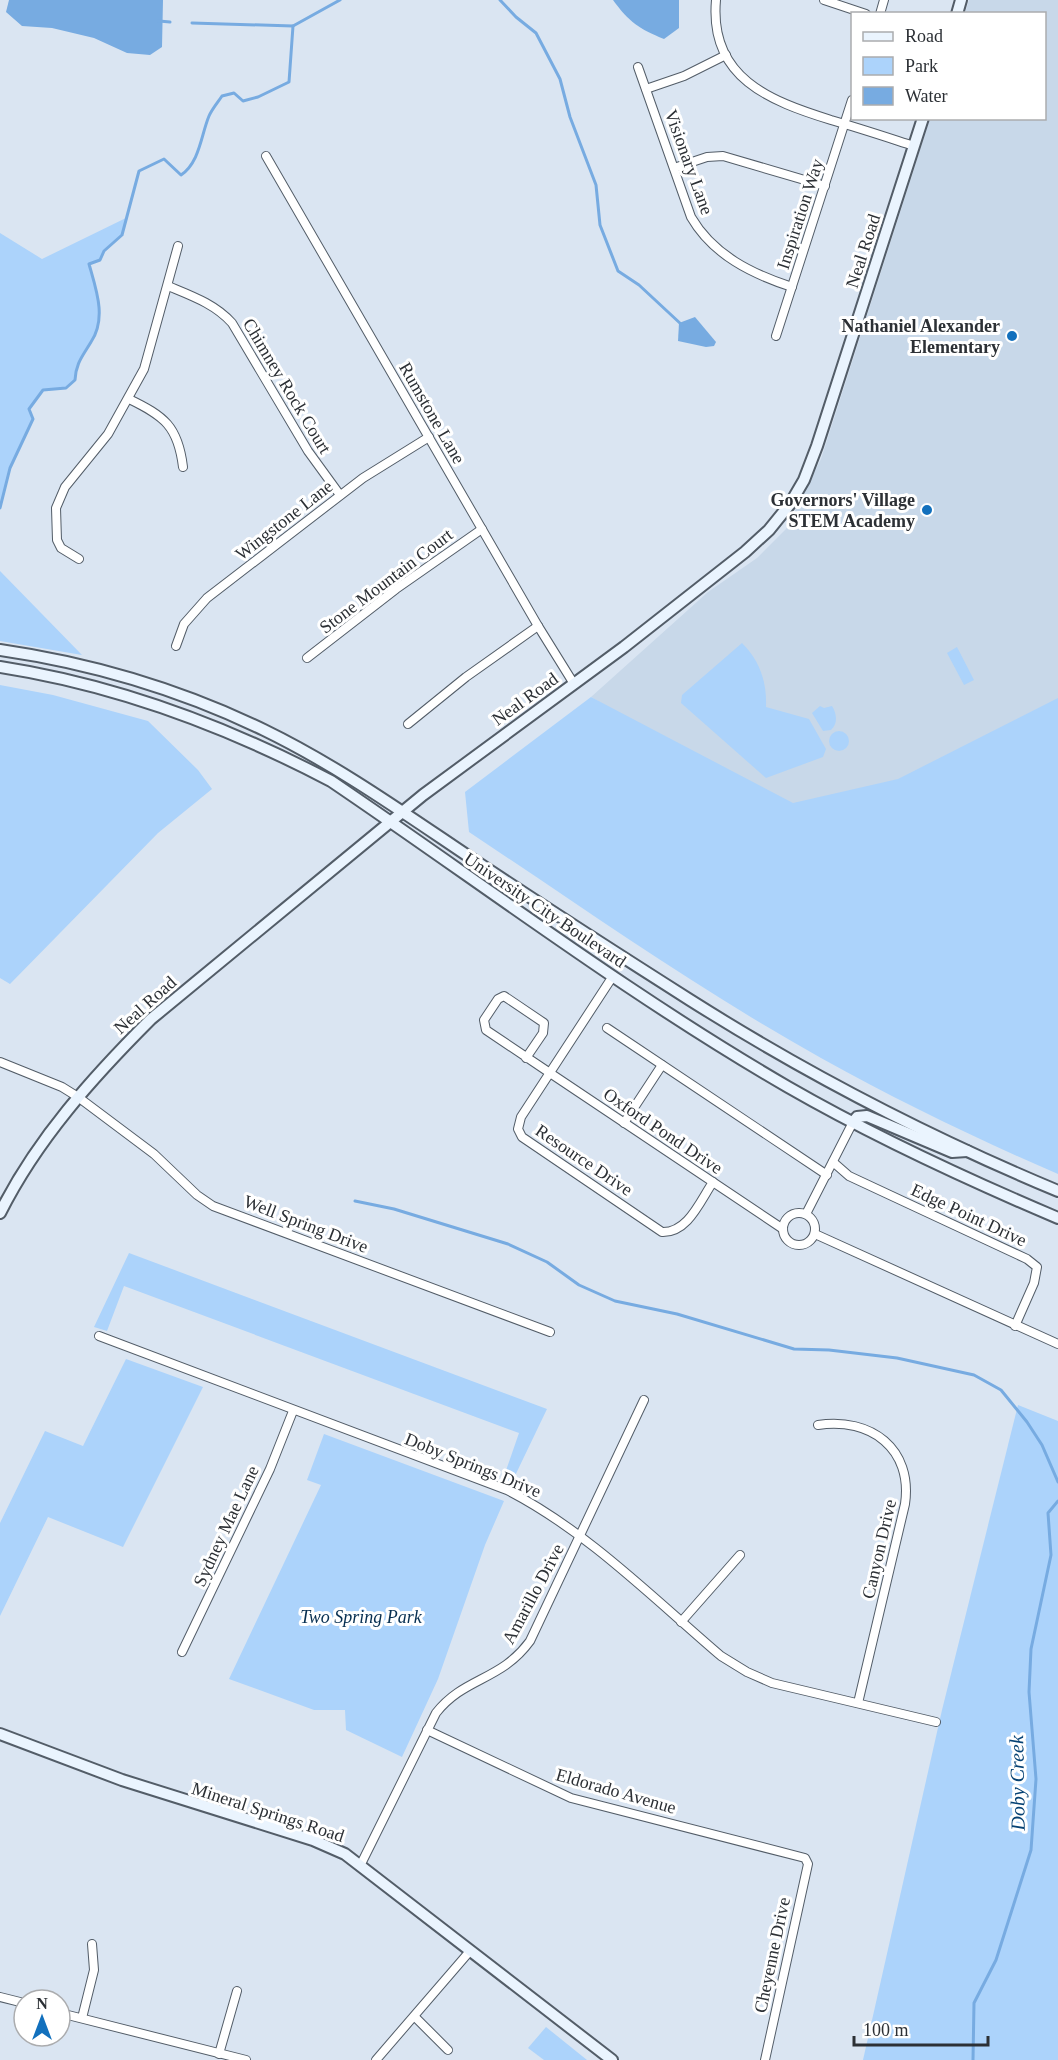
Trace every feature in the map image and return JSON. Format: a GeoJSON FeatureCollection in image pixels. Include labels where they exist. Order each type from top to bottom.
{"type":"FeatureCollection","features":[{"type":"Feature","properties":{"kind":"main road","name":"Neal Road"},"geometry":{"type":"LineString","coordinates":[[0,1213],[31,1158],[78,1097],[151,1019],[403,812],[745,552],[773,525],[790,504],[804,480],[817,446],[922,120]]}},
{"type":"Feature","properties":{"kind":"main road","name":"University City Boulevard"},"geometry":{"type":"LineString","coordinates":[[0,650],[65,661],[106,672],[212,707],[312,755],[745,1033],[810,1071],[967,1151],[1058,1191]]}},
{"type":"Feature","properties":{"kind":"main road","name":"University City Boulevard"},"geometry":{"type":"LineString","coordinates":[[0,667],[103,688],[219,728],[331,781],[613,976],[739,1057],[853,1122],[927,1160],[1058,1218]]}},
{"type":"Feature","properties":{"kind":"main road"},"geometry":{"type":"LineString","coordinates":[[853,1122],[857,1116],[867,1116],[952,1152],[967,1151]]}},
{"type":"Feature","properties":{"kind":"main road","name":"Mineral Springs Road"},"geometry":{"type":"LineString","coordinates":[[0,1734],[182,1801],[313,1840],[361,1864],[612,2060]]}},
{"type":"Feature","properties":{"kind":"street"},"geometry":{"type":"LineString","coordinates":[[716,0],[719,37],[726,55],[743,79],[767,97],[914,146]]}},
{"type":"Feature","properties":{"kind":"street"},"geometry":{"type":"LineString","coordinates":[[824,0],[860,12]]}},
{"type":"Feature","properties":{"kind":"street"},"geometry":{"type":"LineString","coordinates":[[646,89],[684,76],[726,55]]}},
{"type":"Feature","properties":{"kind":"street","name":"Visionary Lane"},"geometry":{"type":"LineString","coordinates":[[638,67],[691,217],[698,230],[740,266],[754,274],[792,287]]}},
{"type":"Feature","properties":{"kind":"street","name":"Inspiration Way"},"geometry":{"type":"LineString","coordinates":[[776,336],[851,103]]}},
{"type":"Feature","properties":{"kind":"street","name":"Rumstone Lane"},"geometry":{"type":"LineString","coordinates":[[266,156],[538,627],[574,684]]}},
{"type":"Feature","properties":{"kind":"street"},"geometry":{"type":"LineString","coordinates":[[674,168],[708,157],[723,156],[825,186]]}},
{"type":"Feature","properties":{"kind":"street"},"geometry":{"type":"LineString","coordinates":[[79,559],[70,556],[57,540],[56,507],[65,487],[98,448],[129,399],[149,358],[178,246]]}},
{"type":"Feature","properties":{"kind":"street","name":"Chimney Rock Court"},"geometry":{"type":"LineString","coordinates":[[168,286],[207,303],[223,313],[232,323],[308,452],[340,495]]}},
{"type":"Feature","properties":{"kind":"street"},"geometry":{"type":"LineString","coordinates":[[129,399],[156,412],[172,429],[177,438],[183,467]]}},
{"type":"Feature","properties":{"kind":"street","name":"Wingstone Lane"},"geometry":{"type":"LineString","coordinates":[[176,646],[184,624],[195,608],[382,464],[429,437]]}},
{"type":"Feature","properties":{"kind":"street","name":"Stone Mountain Court"},"geometry":{"type":"LineString","coordinates":[[307,658],[396,589],[482,529]]}},
{"type":"Feature","properties":{"kind":"street"},"geometry":{"type":"LineString","coordinates":[[408,724],[466,677],[538,627]]}},
{"type":"Feature","properties":{"kind":"street","name":"Resource Drive"},"geometry":{"type":"LineString","coordinates":[[613,976],[521,1117],[518,1129],[526,1141],[662,1232],[674,1232],[682,1228],[713,1182]]}},
{"type":"Feature","properties":{"kind":"street","name":"Oxford Pond Drive"},"geometry":{"type":"LineString","coordinates":[[526,1058],[543,1033],[544,1023],[504,996],[498,999],[483,1020],[483,1026],[526,1058],[783,1229],[789,1241],[798,1245],[809,1242],[815,1234]]}},
{"type":"Feature","properties":{"kind":"street"},"geometry":{"type":"LineString","coordinates":[[607,1028],[827,1175]]}},
{"type":"Feature","properties":{"kind":"street","name":"Well Spring Drive"},"geometry":{"type":"LineString","coordinates":[[0,1062],[62,1087],[78,1097],[154,1154],[197,1195],[213,1206],[550,1332]]}},
{"type":"Feature","properties":{"kind":"street"},"geometry":{"type":"LineString","coordinates":[[624,1123],[662,1065]]}},
{"type":"Feature","properties":{"kind":"street"},"geometry":{"type":"LineString","coordinates":[[806,1214],[853,1122]]}},
{"type":"Feature","properties":{"kind":"street","name":"Edge Point Drive"},"geometry":{"type":"LineString","coordinates":[[833,1162],[849,1176],[1027,1259],[1037,1268],[1034,1283],[1015,1326]]}},
{"type":"Feature","properties":{"kind":"street"},"geometry":{"type":"LineString","coordinates":[[783,1229],[787,1219],[793,1214],[806,1214],[815,1224],[815,1234],[1058,1344]]}},
{"type":"Feature","properties":{"kind":"street","name":"Doby Springs Drive"},"geometry":{"type":"LineString","coordinates":[[99,1336],[507,1491],[549,1512],[721,1656],[747,1672],[772,1683],[936,1722]]}},
{"type":"Feature","properties":{"kind":"street","name":"Amarillo Drive"},"geometry":{"type":"LineString","coordinates":[[361,1864],[436,1713],[454,1694],[497,1673],[521,1654],[530,1641],[644,1400]]}},
{"type":"Feature","properties":{"kind":"street","name":"Sydney Mae Lane"},"geometry":{"type":"LineString","coordinates":[[182,1652],[270,1469],[293,1411]]}},
{"type":"Feature","properties":{"kind":"street","name":"Canyon Drive"},"geometry":{"type":"LineString","coordinates":[[818,1425],[843,1424],[883,1439],[899,1457],[908,1481],[905,1504],[858,1703]]}},
{"type":"Feature","properties":{"kind":"street"},"geometry":{"type":"LineString","coordinates":[[681,1622],[740,1555]]}},
{"type":"Feature","properties":{"kind":"street","name":"Eldorado Avenue"},"geometry":{"type":"LineString","coordinates":[[427,1730],[571,1798],[805,1858]]}},
{"type":"Feature","properties":{"kind":"street","name":"Cheyenne Drive"},"geometry":{"type":"LineString","coordinates":[[765,2060],[808,1864],[805,1858]]}},
{"type":"Feature","properties":{"kind":"street"},"geometry":{"type":"LineString","coordinates":[[82,2019],[94,1970],[92,1944]]}},
{"type":"Feature","properties":{"kind":"street"},"geometry":{"type":"LineString","coordinates":[[376,2060],[470,1951]]}},
{"type":"Feature","properties":{"kind":"street"},"geometry":{"type":"LineString","coordinates":[[219,2054],[237,1991]]}},
{"type":"Feature","properties":{"kind":"street"},"geometry":{"type":"LineString","coordinates":[[72,2016],[246,2060]]}},
{"type":"Feature","properties":{"kind":"street"},"geometry":{"type":"LineString","coordinates":[[415,2017],[448,2050]]}},
{"type":"Feature","properties":{"kind":"shaded area","name":"Governors' Village STEM Academy"},"geometry":{"type":"Polygon","coordinates":[[[969,0],[1058,0],[1058,972],[591,697],[708,592],[757,558],[786,529],[821,459],[930,120],[1046,120],[1046,12],[965,12],[969,0]]]}},
{"type":"Feature","properties":{"kind":"green space"},"geometry":{"type":"Polygon","coordinates":[[[128,217],[122,235],[104,251],[100,260],[90,265],[99,304],[96,333],[82,356],[75,380],[66,388],[43,390],[29,409],[33,419],[10,468],[0,508],[0,233],[42,259],[128,217]]]}},
{"type":"Feature","properties":{"kind":"green space"},"geometry":{"type":"Polygon","coordinates":[[[0,571],[82,655],[0,641],[0,571]]]}},
{"type":"Feature","properties":{"kind":"green space"},"geometry":{"type":"Polygon","coordinates":[[[742,643],[761,672],[766,707],[809,719],[826,749],[823,757],[766,778],[681,703],[682,695],[742,643]]]}},
{"type":"Feature","properties":{"kind":"green space"},"geometry":{"type":"Polygon","coordinates":[[[957,647],[974,680],[964,685],[947,653],[957,647]]]}},
{"type":"Feature","properties":{"kind":"green space"},"geometry":{"type":"Polygon","coordinates":[[[0,685],[53,695],[148,721],[198,770],[212,789],[158,833],[10,984],[0,978],[0,685]]]}},
{"type":"Feature","properties":{"kind":"green space"},"geometry":{"type":"Polygon","coordinates":[[[591,697],[793,803],[898,779],[1058,698],[1058,1174],[908,1104],[776,1032],[643,948],[469,832],[465,792],[591,697]]]}},
{"type":"Feature","properties":{"kind":"green space"},"geometry":{"type":"Polygon","coordinates":[[[820,706],[824,708],[832,706],[834,709],[836,722],[831,730],[823,731],[812,713],[820,706]]]}},
{"type":"Feature","properties":{"kind":"green space"},"geometry":{"type":"Polygon","coordinates":[[[839,731],[846,734],[849,741],[846,748],[839,751],[832,748],[829,741],[832,734],[839,731]]]}},
{"type":"Feature","properties":{"kind":"green space"},"geometry":{"type":"Polygon","coordinates":[[[129,1253],[547,1409],[512,1482],[503,1479],[519,1433],[124,1286],[107,1331],[94,1327],[129,1253]]]}},
{"type":"Feature","properties":{"kind":"green space"},"geometry":{"type":"Polygon","coordinates":[[[126,1359],[203,1387],[123,1547],[48,1517],[0,1616],[0,1523],[45,1431],[83,1446],[126,1359]]]}},
{"type":"Feature","properties":{"kind":"green space"},"geometry":{"type":"Polygon","coordinates":[[[1018,1405],[1058,1421],[1058,2060],[863,2060],[942,1710],[1018,1405]]]}},
{"type":"Feature","properties":{"kind":"green space","name":"Two Spring Park"},"geometry":{"type":"Polygon","coordinates":[[[324,1434],[504,1501],[485,1545],[438,1679],[402,1757],[346,1730],[345,1710],[314,1710],[229,1679],[321,1485],[307,1480],[324,1434]]]}},
{"type":"Feature","properties":{"kind":"green space"},"geometry":{"type":"Polygon","coordinates":[[[546,2027],[587,2060],[544,2060],[528,2048],[546,2027]]]}},
{"type":"Feature","properties":{"kind":"water"},"geometry":{"type":"Polygon","coordinates":[[[9,0],[163,0],[162,47],[150,55],[127,53],[94,38],[52,28],[22,26],[6,12],[9,0]]]}},
{"type":"Feature","properties":{"kind":"water"},"geometry":{"type":"Polygon","coordinates":[[[613,0],[679,0],[679,28],[664,39],[641,28],[624,14],[613,0]]]}},
{"type":"Feature","properties":{"kind":"water"},"geometry":{"type":"Polygon","coordinates":[[[695,317],[716,342],[714,346],[706,347],[678,341],[679,323],[695,317]]]}},
{"type":"Feature","properties":{"kind":"waterway"},"geometry":{"type":"LineString","coordinates":[[192,23],[293,26],[340,0]]}},
{"type":"Feature","properties":{"kind":"waterway"},"geometry":{"type":"LineString","coordinates":[[500,0],[536,33],[560,79],[570,117],[596,185],[600,225],[618,271],[639,285],[682,325]]}},
{"type":"Feature","properties":{"kind":"waterway"},"geometry":{"type":"LineString","coordinates":[[159,21],[170,22]]}},
{"type":"Feature","properties":{"kind":"waterway"},"geometry":{"type":"LineString","coordinates":[[0,508],[10,468],[33,419],[29,409],[43,390],[66,388],[75,380],[78,364],[96,333],[99,303],[89,264],[100,260],[104,251],[122,235],[139,171],[164,159],[181,175],[196,156],[209,116],[222,96],[234,93],[243,101],[258,97],[289,82],[293,26]]}},
{"type":"Feature","properties":{"kind":"waterway"},"geometry":{"type":"LineString","coordinates":[[355,1201],[394,1209],[508,1244],[547,1262],[579,1285],[615,1301],[677,1314],[794,1349],[829,1350],[897,1358],[974,1375],[1001,1390],[1027,1422],[1042,1445],[1058,1482]]}},
{"type":"Feature","properties":{"kind":"waterway","name":"Doby Creek"},"geometry":{"type":"LineString","coordinates":[[973,2060],[974,2003],[996,1960],[1031,1850],[1036,1779],[1029,1692],[1031,1649],[1051,1555],[1048,1513],[1058,1501]]}},
{"type":"Feature","properties":{"kind":"place","name":"Nathaniel Alexander Elementary"},"geometry":{"type":"Point","coordinates":[1012,336]}},
{"type":"Feature","properties":{"kind":"place","name":"Governors' Village STEM Academy"},"geometry":{"type":"Point","coordinates":[927,510]}}]}
